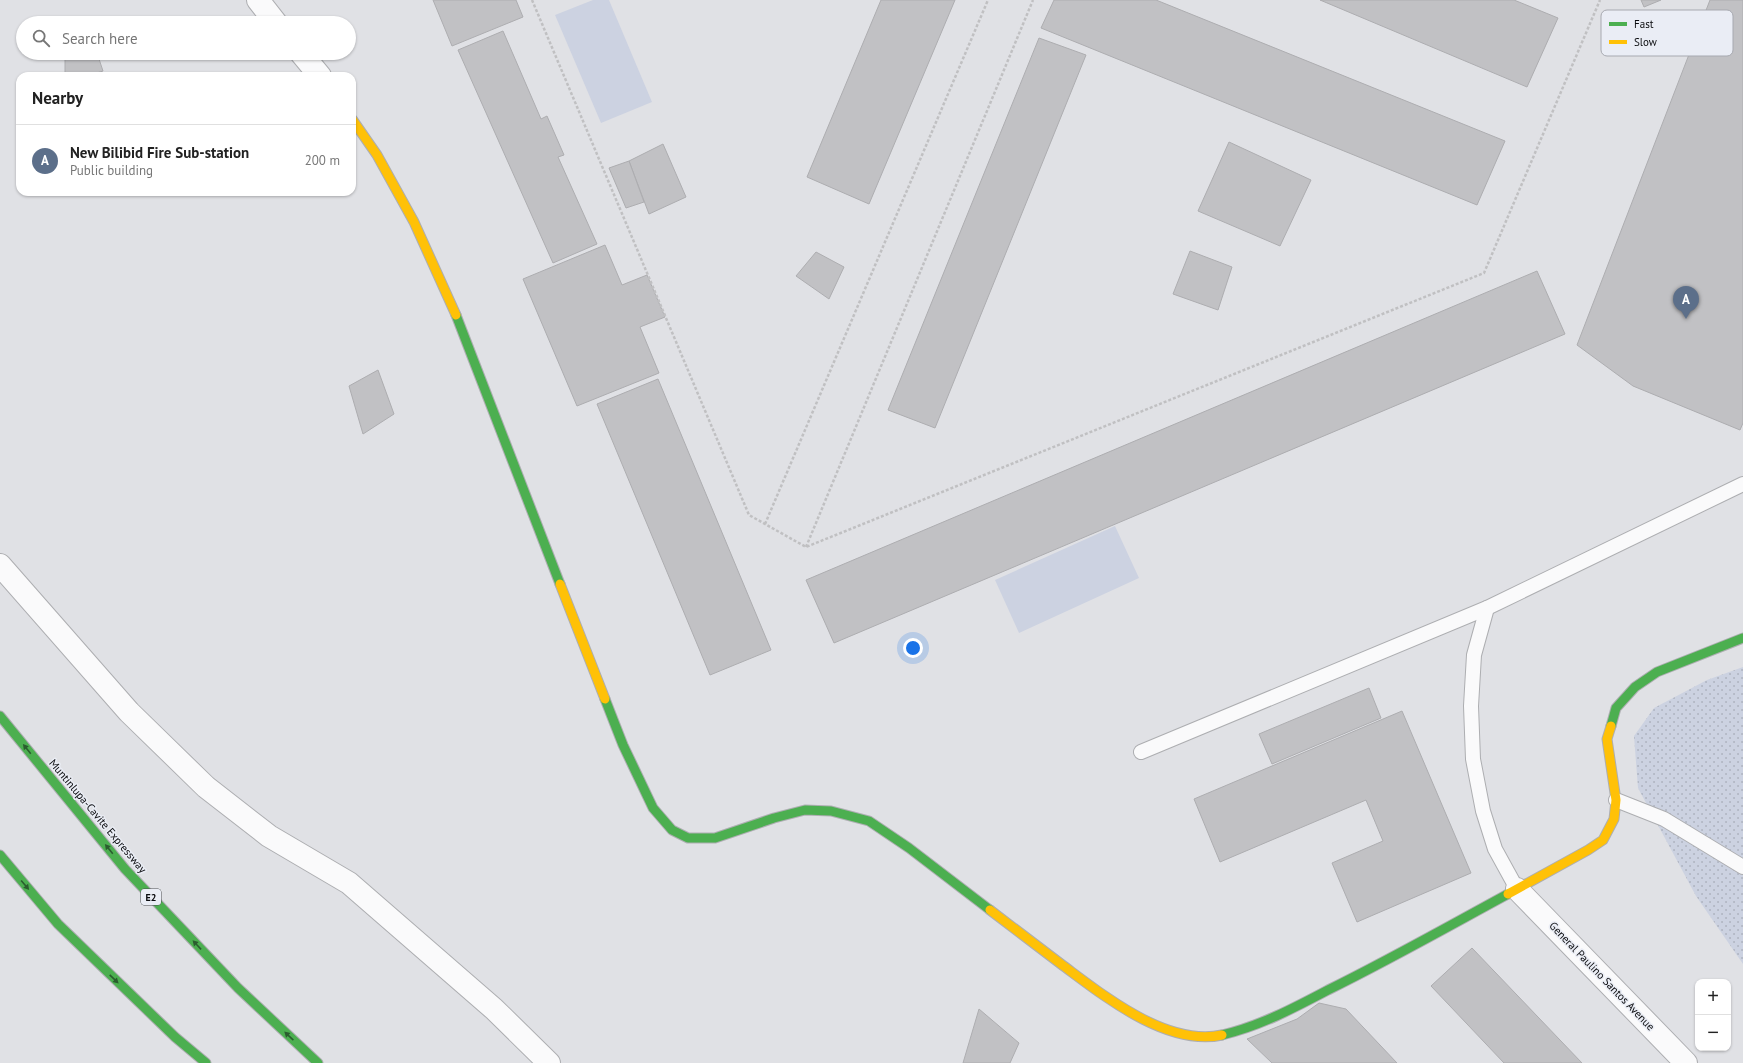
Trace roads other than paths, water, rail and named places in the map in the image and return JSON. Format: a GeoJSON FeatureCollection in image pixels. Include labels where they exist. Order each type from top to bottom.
{"type":"FeatureCollection","features":[{"type":"Feature","properties":{"kind":"main road"},"geometry":{"type":"LineString","coordinates":[[356,125],[377,155],[414,222],[457,318],[623,745],[653,808],[672,830],[688,838],[715,838],[774,818],[805,810],[831,811],[869,821],[909,848],[1105,998],[1143,1020],[1170,1030],[1195,1036],[1215,1036],[1242,1030],[1273,1018],[1363,974],[1588,850],[1603,840],[1614,820],[1616,800],[1607,739],[1616,708],[1636,687],[1657,672],[1743,638]]}},
{"type":"Feature","properties":{"kind":"main road","name":"Muntinlupa-Cavite Expressway"},"geometry":{"type":"LineString","coordinates":[[0,716],[125,869],[238,988],[318,1063]]}},
{"type":"Feature","properties":{"kind":"main road"},"geometry":{"type":"LineString","coordinates":[[0,855],[58,924],[175,1037],[206,1063]]}},
{"type":"Feature","properties":{"kind":"street"},"geometry":{"type":"LineString","coordinates":[[258,0],[271,16]]}},
{"type":"Feature","properties":{"kind":"street"},"geometry":{"type":"LineString","coordinates":[[307,60],[317,72]]}},
{"type":"Feature","properties":{"kind":"street"},"geometry":{"type":"LineString","coordinates":[[0,565],[129,712],[206,787],[269,836],[349,883],[494,1010],[549,1063]]}},
{"type":"Feature","properties":{"kind":"street","name":"General Paulino Santos Avenue"},"geometry":{"type":"LineString","coordinates":[[1517,889],[1686,1063]]}},
{"type":"Feature","properties":{"kind":"lane"},"geometry":{"type":"LineString","coordinates":[[1140,752],[1486,608],[1743,484]]}},
{"type":"Feature","properties":{"kind":"lane"},"geometry":{"type":"LineString","coordinates":[[1486,608],[1474,655],[1471,706],[1473,759],[1483,811],[1495,849],[1517,889]]}},
{"type":"Feature","properties":{"kind":"lane"},"geometry":{"type":"LineString","coordinates":[[1616,800],[1664,819],[1743,867]]}},
{"type":"Feature","properties":{"kind":"place","name":"New Bilibid Fire Sub-station"},"geometry":{"type":"Point","coordinates":[1686,319]}}]}
